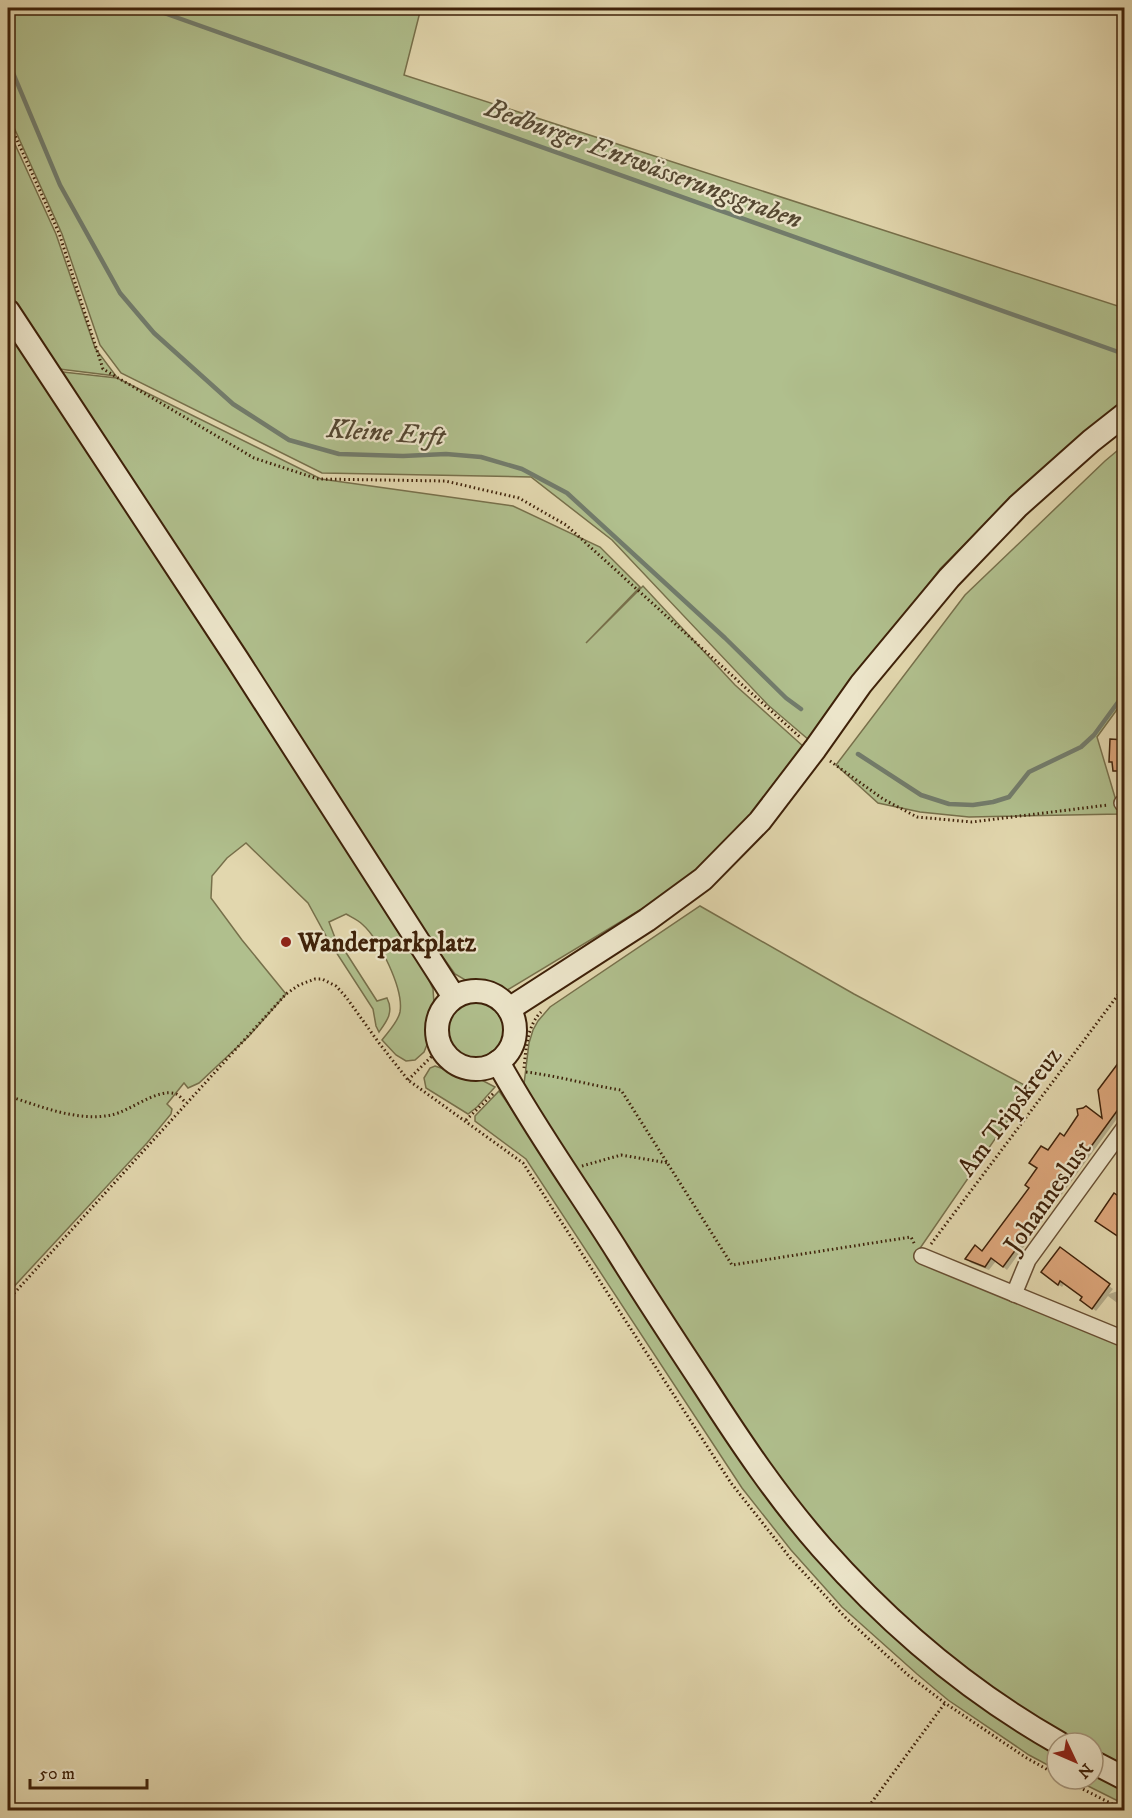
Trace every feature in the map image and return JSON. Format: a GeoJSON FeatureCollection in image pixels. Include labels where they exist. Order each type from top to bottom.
{"type":"FeatureCollection","features":[{"type":"Feature","properties":{"kind":"main road"},"geometry":{"type":"LineString","coordinates":[[8,311],[237,659],[454,997]]}},
{"type":"Feature","properties":{"kind":"main road"},"geometry":{"type":"LineString","coordinates":[[509,1009],[647,920],[703,879],[821,754],[861,684],[949,578],[1018,506],[1125,415]]}},
{"type":"Feature","properties":{"kind":"main road"},"geometry":{"type":"LineString","coordinates":[[471,991],[489,993],[509,1009],[514,1019],[514,1041],[508,1053],[498,1062],[486,1068],[472,1069],[458,1065],[447,1056],[441,1047],[437,1032],[439,1017],[454,997],[471,991]]}},
{"type":"Feature","properties":{"kind":"main road"},"geometry":{"type":"LineString","coordinates":[[498,1062],[735,1434],[774,1489],[821,1547],[878,1608],[940,1664],[1006,1711],[1045,1735]]}},
{"type":"Feature","properties":{"kind":"main road"},"geometry":{"type":"LineString","coordinates":[[1105,1768],[1125,1778]]}},
{"type":"Feature","properties":{"kind":"street","name":"Johanneslust"},"geometry":{"type":"LineString","coordinates":[[1014,1294],[1028,1260],[1125,1128]]}},
{"type":"Feature","properties":{"kind":"street"},"geometry":{"type":"LineString","coordinates":[[922,1256],[1125,1339]]}},
{"type":"Feature","properties":{"kind":"path"},"geometry":{"type":"LineString","coordinates":[[8,120],[59,233],[103,369],[255,458],[318,479],[445,481],[519,498],[566,525],[765,707],[821,754],[883,799],[917,817],[972,822],[1124,803]]}},
{"type":"Feature","properties":{"kind":"path"},"geometry":{"type":"LineString","coordinates":[[8,1300],[286,994],[299,985],[322,979],[329,982],[346,997],[408,1080],[466,1120]]}},
{"type":"Feature","properties":{"kind":"path","name":"Am Tripskreuz"},"geometry":{"type":"LineString","coordinates":[[922,1256],[1125,987]]}},
{"type":"Feature","properties":{"kind":"path"},"geometry":{"type":"LineString","coordinates":[[408,1080],[441,1047]]}},
{"type":"Feature","properties":{"kind":"path"},"geometry":{"type":"LineString","coordinates":[[524,1072],[621,1090],[732,1265],[911,1237],[922,1256]]}},
{"type":"Feature","properties":{"kind":"path"},"geometry":{"type":"LineString","coordinates":[[8,1096],[69,1114],[96,1117],[120,1113],[160,1094],[176,1094],[186,1103]]}},
{"type":"Feature","properties":{"kind":"path"},"geometry":{"type":"LineString","coordinates":[[580,1167],[621,1155],[668,1163]]}},
{"type":"Feature","properties":{"kind":"path"},"geometry":{"type":"LineString","coordinates":[[866,1810],[945,1703]]}},
{"type":"Feature","properties":{"kind":"path"},"geometry":{"type":"LineString","coordinates":[[1088,1791],[1125,1809]]}},
{"type":"Feature","properties":{"kind":"green space"},"geometry":{"type":"Polygon","coordinates":[[[8,8],[421,8],[404,75],[1124,308],[1124,404],[1085,434],[1011,498],[940,569],[809,740],[768,705],[612,540],[531,477],[322,473],[121,373],[100,345],[62,234],[8,117],[8,8]]]}},
{"type":"Feature","properties":{"kind":"green space"},"geometry":{"type":"Polygon","coordinates":[[[8,129],[56,234],[95,348],[116,376],[51,368],[8,300],[8,129]]]}},
{"type":"Feature","properties":{"kind":"green space"},"geometry":{"type":"Polygon","coordinates":[[[8,325],[190,603],[427,976],[433,989],[434,1004],[428,1025],[428,1042],[424,1052],[415,1060],[406,1061],[396,1055],[382,1040],[400,1012],[398,991],[383,952],[369,931],[346,914],[329,922],[337,943],[331,945],[308,903],[246,843],[227,858],[212,876],[211,898],[286,994],[249,1036],[199,1083],[188,1088],[184,1083],[167,1104],[172,1109],[171,1114],[147,1143],[8,1293],[8,325]]]}},
{"type":"Feature","properties":{"kind":"green space"},"geometry":{"type":"Polygon","coordinates":[[[54,371],[117,378],[321,479],[513,506],[600,547],[640,587],[586,643],[643,586],[735,685],[804,747],[755,813],[697,871],[650,904],[504,992],[467,981],[455,974],[410,911],[54,371]]]}},
{"type":"Feature","properties":{"kind":"green space"},"geometry":{"type":"Polygon","coordinates":[[[1124,445],[1124,700],[1097,737],[1120,814],[969,817],[920,812],[878,803],[836,765],[965,595],[1124,445]]]}},
{"type":"Feature","properties":{"kind":"green space"},"geometry":{"type":"Polygon","coordinates":[[[700,906],[854,994],[1030,1088],[914,1257],[1124,1345],[1124,1768],[1105,1758],[1105,1731],[1056,1731],[1007,1701],[939,1650],[883,1600],[782,1486],[572,1166],[524,1084],[529,1043],[533,1030],[550,1007],[700,906]]]}},
{"type":"Feature","properties":{"kind":"green space"},"geometry":{"type":"Polygon","coordinates":[[[343,948],[377,1001],[387,998],[390,1012],[379,1032],[373,1009],[336,952],[343,948]]]}},
{"type":"Feature","properties":{"kind":"green space"},"geometry":{"type":"Polygon","coordinates":[[[481,998],[499,1007],[506,1018],[508,1031],[506,1044],[499,1055],[488,1062],[469,1064],[451,1055],[444,1044],[442,1025],[451,1007],[462,1000],[481,998]]]}},
{"type":"Feature","properties":{"kind":"green space"},"geometry":{"type":"Polygon","coordinates":[[[435,1066],[467,1077],[474,1076],[495,1087],[468,1114],[426,1088],[424,1078],[430,1068],[435,1066]]]}},
{"type":"Feature","properties":{"kind":"green space"},"geometry":{"type":"Polygon","coordinates":[[[499,1091],[843,1584],[1045,1743],[1045,1764],[948,1700],[917,1674],[842,1607],[791,1550],[742,1488],[526,1159],[475,1121],[475,1116],[499,1091]]]}},
{"type":"Feature","properties":{"kind":"green space"},"geometry":{"type":"Polygon","coordinates":[[[1105,1778],[1124,1787],[1124,1804],[1098,1791],[1105,1791],[1105,1778]]]}},
{"type":"Feature","properties":{"kind":"building"},"geometry":{"type":"Polygon","coordinates":[[[1110,739],[1125,740],[1125,771],[1113,771],[1112,762],[1109,762],[1110,739]]]}},
{"type":"Feature","properties":{"kind":"building"},"geometry":{"type":"Polygon","coordinates":[[[1125,1054],[1125,1100],[1003,1267],[991,1258],[985,1267],[965,1259],[975,1245],[982,1251],[1029,1188],[1025,1185],[1037,1168],[1029,1163],[1041,1146],[1048,1150],[1060,1133],[1064,1136],[1078,1115],[1077,1109],[1086,1106],[1102,1118],[1098,1090],[1125,1054]]]}},
{"type":"Feature","properties":{"kind":"building"},"geometry":{"type":"Polygon","coordinates":[[[1125,1185],[1125,1241],[1095,1221],[1114,1193],[1117,1195],[1125,1185]]]}},
{"type":"Feature","properties":{"kind":"building"},"geometry":{"type":"Polygon","coordinates":[[[1060,1247],[1110,1284],[1092,1309],[1080,1300],[1082,1297],[1060,1281],[1058,1285],[1041,1272],[1060,1247]]]}},
{"type":"Feature","properties":{"kind":"waterway","name":"Bedburger Entwässerungsgraben"},"geometry":{"type":"LineString","coordinates":[[150,8],[1124,354]]}},
{"type":"Feature","properties":{"kind":"waterway","name":"Kleine Erft"},"geometry":{"type":"LineString","coordinates":[[8,61],[60,185],[120,293],[154,333],[233,404],[289,440],[339,454],[403,456],[446,454],[481,457],[522,469],[567,493],[725,638],[786,698],[801,709]]}},
{"type":"Feature","properties":{"kind":"waterway","name":"Kleine Erft"},"geometry":{"type":"LineString","coordinates":[[858,754],[921,795],[949,804],[973,805],[993,802],[1009,797],[1029,772],[1081,747],[1094,735],[1124,694]]}},
{"type":"Feature","properties":{"kind":"place","name":"Wanderparkplatz"},"geometry":{"type":"Point","coordinates":[286,942]}}]}
